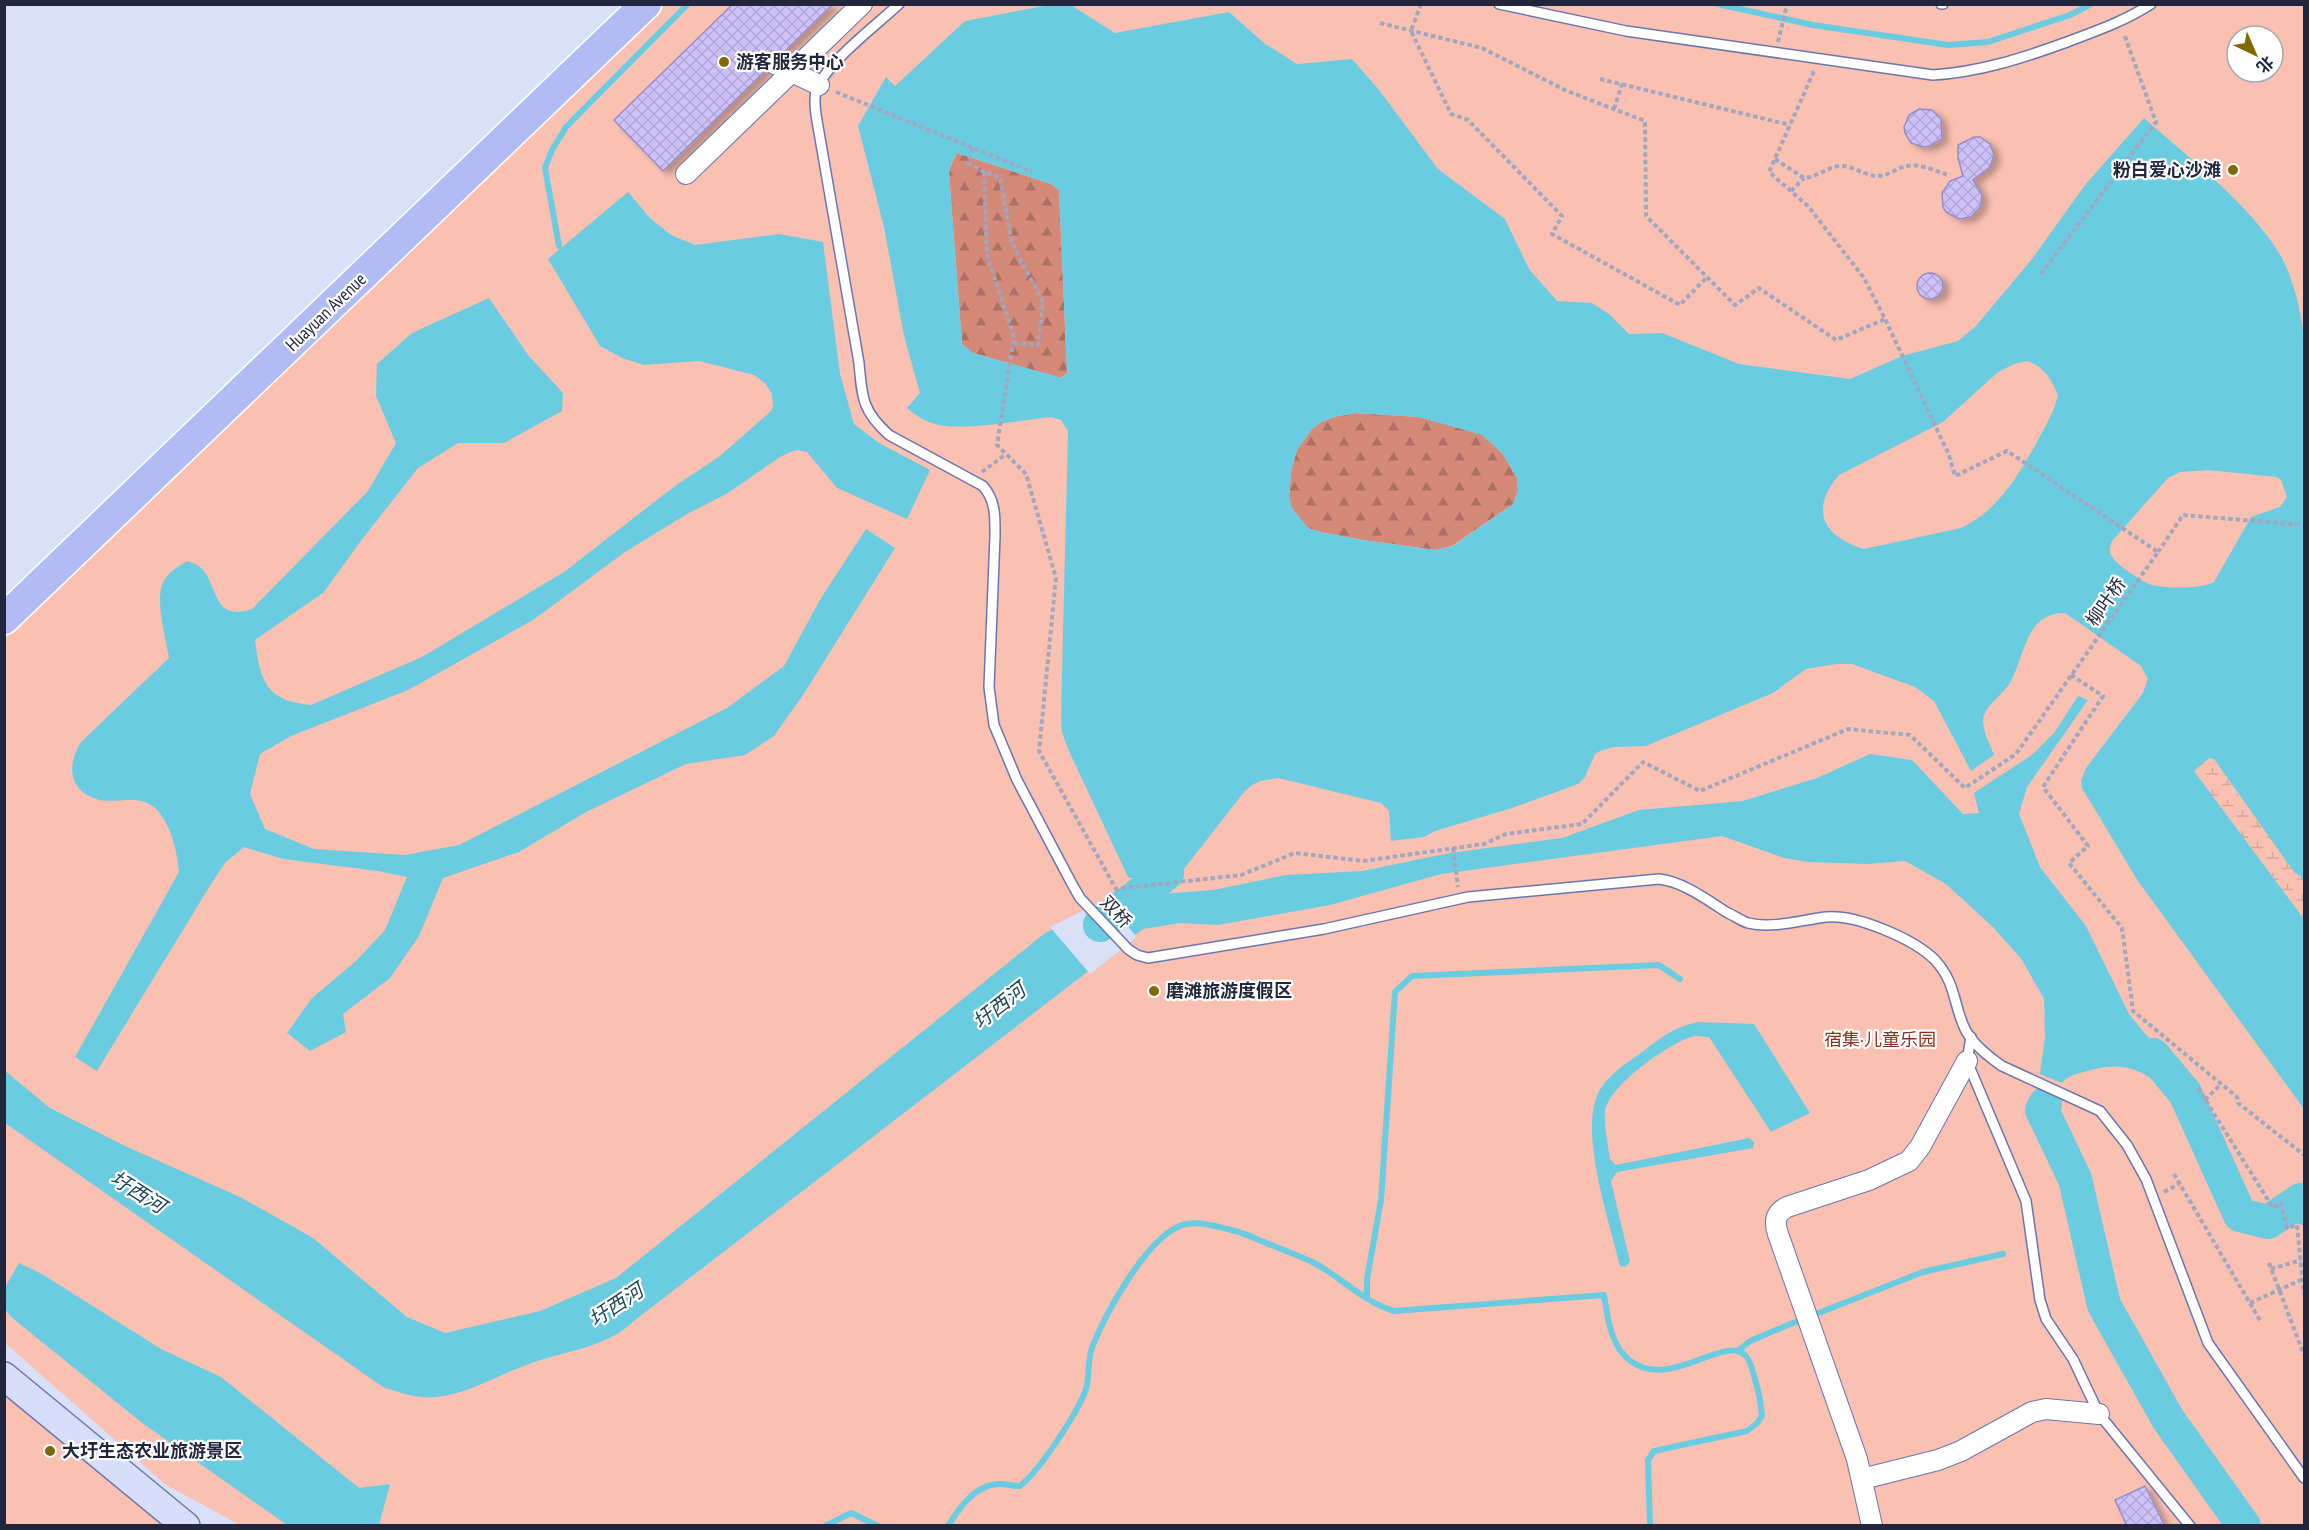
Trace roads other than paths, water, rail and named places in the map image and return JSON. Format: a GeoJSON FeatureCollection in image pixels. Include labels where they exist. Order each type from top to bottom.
{"type":"FeatureCollection","features":[{"type":"Feature","properties":{"kind":"main road","name":"Huayuan Avenue"},"geometry":{"type":"LineString","coordinates":[[4,606],[627,4]]}},
{"type":"Feature","properties":{"kind":"main road","name":"Huayuan Avenue"},"geometry":{"type":"LineString","coordinates":[[4,619],[646,4]]}},
{"type":"Feature","properties":{"kind":"street"},"geometry":{"type":"LineString","coordinates":[[686,174],[862,4]]}},
{"type":"Feature","properties":{"kind":"street"},"geometry":{"type":"LineString","coordinates":[[773,63],[819,85]]}},
{"type":"Feature","properties":{"kind":"street"},"geometry":{"type":"LineString","coordinates":[[1872,1526],[1857,1459],[1778,1234],[1777,1216],[1787,1207],[1869,1180],[1909,1161],[1920,1147],[1967,1061]]}},
{"type":"Feature","properties":{"kind":"street"},"geometry":{"type":"LineString","coordinates":[[4,1376],[186,1526]]}},
{"type":"Feature","properties":{"kind":"street"},"geometry":{"type":"LineString","coordinates":[[1862,1479],[1938,1460],[1961,1451],[2032,1412],[2046,1409],[2099,1414]]}},
{"type":"Feature","properties":{"kind":"lane"},"geometry":{"type":"LineString","coordinates":[[819,85],[832,66],[899,4]]}},
{"type":"Feature","properties":{"kind":"lane"},"geometry":{"type":"LineString","coordinates":[[1499,4],[1626,31],[1920,74],[1945,75],[1978,70],[2022,58],[2120,21],[2151,4]]}},
{"type":"Feature","properties":{"kind":"lane","name":"双桥"},"geometry":{"type":"LineString","coordinates":[[819,85],[815,99],[816,115],[867,411],[889,435],[972,480],[988,492],[992,499],[996,513],[989,687],[994,724],[1017,780],[1080,898],[1128,949],[1148,958],[1324,929],[1460,899],[1659,879],[1677,883],[1746,923],[1771,925],[1829,917],[1850,919],[1916,945],[1934,959],[1948,979],[1965,1029],[1971,1037]]}},
{"type":"Feature","properties":{"kind":"lane"},"geometry":{"type":"LineString","coordinates":[[1971,1037],[1967,1061],[2026,1201],[2042,1309],[2073,1359],[2099,1414],[2190,1526]]}},
{"type":"Feature","properties":{"kind":"lane"},"geometry":{"type":"LineString","coordinates":[[1971,1037],[2002,1066],[2092,1107],[2106,1116],[2127,1145],[2146,1179],[2208,1343],[2304,1478]]}},
{"type":"Feature","properties":{"kind":"water"},"geometry":{"type":"Polygon","coordinates":[[[1054,4],[1071,5],[1115,33],[1229,12],[1264,43],[1297,64],[1352,59],[1379,90],[1438,169],[1505,219],[1529,269],[1557,301],[1592,303],[1609,314],[1629,334],[1662,333],[1739,364],[1850,379],[1902,356],[1958,341],[1975,327],[2032,259],[2085,185],[2144,118],[2240,204],[2272,243],[2288,270],[2304,338],[2304,879],[2294,872],[2214,759],[2209,758],[2194,771],[2304,919],[2304,1109],[2138,881],[2082,788],[2081,781],[2086,768],[2143,693],[2148,679],[2141,666],[2065,613],[2052,615],[2042,620],[2028,638],[2010,683],[1984,715],[1984,730],[1994,755],[1971,771],[1934,701],[1915,687],[1852,664],[1836,664],[1806,669],[1773,693],[1646,746],[1613,747],[1600,751],[1595,754],[1585,777],[1578,784],[1512,808],[1435,831],[1424,837],[1391,841],[1389,811],[1381,803],[1278,778],[1260,781],[1244,792],[1184,869],[1143,878],[1128,877],[1062,732],[1068,431],[1061,420],[1051,417],[950,427],[930,422],[907,408],[920,393],[904,336],[884,227],[858,126],[886,77],[895,86],[965,21],[1054,4]],[[957,153],[949,173],[962,344],[973,353],[1062,378],[1067,373],[1059,190],[1051,184],[957,153]],[[2027,361],[2014,364],[1998,372],[1943,422],[1839,475],[1824,499],[1825,520],[1830,529],[1850,544],[1864,549],[1961,528],[1986,512],[2006,491],[2022,467],[2049,419],[2058,395],[2043,370],[2027,361]],[[1356,413],[1333,417],[1312,429],[1297,450],[1291,472],[1289,499],[1292,508],[1308,528],[1363,540],[1435,550],[1453,546],[1513,504],[1518,491],[1517,478],[1503,454],[1482,435],[1419,417],[1356,413]],[[2208,470],[2180,472],[2168,478],[2110,546],[2111,555],[2117,562],[2154,586],[2192,587],[2214,582],[2251,517],[2280,507],[2287,497],[2281,480],[2276,477],[2208,470]]]}},
{"type":"Feature","properties":{"kind":"water"},"geometry":{"type":"Polygon","coordinates":[[[628,192],[650,218],[671,235],[695,245],[779,234],[823,242],[840,374],[854,424],[879,443],[930,470],[907,519],[837,488],[807,452],[797,450],[790,452],[728,493],[687,514],[625,552],[533,620],[408,690],[291,736],[260,754],[250,794],[265,829],[314,849],[405,855],[459,845],[727,708],[784,666],[821,598],[866,529],[895,548],[805,692],[774,736],[745,755],[686,764],[586,812],[519,852],[443,878],[419,936],[390,978],[343,1014],[346,1032],[310,1051],[287,1033],[312,998],[356,961],[385,930],[407,877],[283,859],[244,847],[225,863],[211,884],[97,1071],[75,1057],[179,872],[172,838],[161,814],[141,801],[103,800],[87,795],[75,783],[73,775],[72,767],[76,750],[81,742],[169,658],[161,617],[160,596],[165,579],[172,571],[187,561],[197,565],[206,574],[218,599],[229,611],[239,612],[252,609],[368,491],[396,443],[376,396],[377,364],[412,333],[489,298],[528,355],[563,393],[562,411],[504,443],[458,443],[418,468],[324,592],[255,640],[263,678],[268,686],[284,699],[296,703],[311,705],[422,657],[564,572],[675,486],[720,456],[771,411],[772,394],[765,383],[754,375],[699,361],[644,365],[622,358],[600,346],[548,259],[628,192]]]}},
{"type":"Feature","properties":{"kind":"water"},"geometry":{"type":"Polygon","coordinates":[[[2078,696],[2088,700],[2027,787],[2019,814],[2040,867],[2086,926],[2129,1014],[2187,1084],[2176,1099],[2146,1075],[2126,1067],[2087,1071],[2070,1076],[2062,1083],[2040,1074],[2045,1037],[2044,999],[2022,960],[1993,927],[1946,884],[1905,861],[1867,864],[1809,862],[1784,858],[1722,836],[1441,874],[1330,905],[1218,925],[1180,923],[1143,929],[623,1330],[585,1348],[543,1359],[460,1392],[437,1397],[409,1395],[383,1387],[5,1123],[4,1070],[50,1108],[125,1146],[240,1197],[313,1238],[407,1317],[445,1333],[540,1311],[616,1278],[1045,933],[1119,897],[1213,890],[1286,875],[1362,871],[1450,853],[1562,838],[1639,810],[1743,801],[1817,778],[1870,754],[1912,760],[1963,814],[1979,813],[1974,793],[2033,754],[2054,733],[2078,696]]]}},
{"type":"Feature","properties":{"kind":"water"},"geometry":{"type":"Polygon","coordinates":[[[1698,1022],[1754,1024],[1810,1113],[1771,1132],[1709,1037],[1693,1036],[1681,1041],[1640,1068],[1616,1091],[1608,1102],[1605,1112],[1610,1159],[1616,1165],[1749,1138],[1754,1142],[1753,1148],[1617,1172],[1611,1181],[1630,1262],[1625,1267],[1620,1266],[1597,1175],[1593,1150],[1594,1105],[1601,1088],[1618,1070],[1666,1035],[1680,1027],[1698,1022]]]}},
{"type":"Feature","properties":{"kind":"water"},"geometry":{"type":"Polygon","coordinates":[[[19,1263],[42,1274],[161,1349],[221,1377],[359,1488],[390,1484],[379,1525],[287,1525],[141,1422],[11,1317],[5,1309],[5,1287],[19,1263]]]}},
{"type":"Feature","properties":{"kind":"waterway"},"geometry":{"type":"LineString","coordinates":[[559,246],[545,168],[552,150],[566,127],[688,4]]}},
{"type":"Feature","properties":{"kind":"waterway"},"geometry":{"type":"LineString","coordinates":[[1717,4],[1813,25],[1948,45],[1988,42],[2070,15],[2091,4]]}},
{"type":"Feature","properties":{"kind":"waterway","name":"圩西河"},"geometry":{"type":"LineString","coordinates":[[1100,925],[1167,873]]}},
{"type":"Feature","properties":{"kind":"waterway"},"geometry":{"type":"LineString","coordinates":[[1367,1297],[1367,1279],[1381,1200],[1395,992],[1412,976],[1659,965],[1680,979]]}},
{"type":"Feature","properties":{"kind":"waterway"},"geometry":{"type":"LineString","coordinates":[[2153,1055],[2185,1093],[2240,1215],[2268,1222],[2301,1200],[2304,1208]]}},
{"type":"Feature","properties":{"kind":"waterway"},"geometry":{"type":"LineString","coordinates":[[2045,1104],[2042,1110],[2075,1179],[2104,1305],[2168,1419],[2244,1526]]}},
{"type":"Feature","properties":{"kind":"waterway"},"geometry":{"type":"LineString","coordinates":[[948,1526],[963,1504],[976,1492],[991,1485],[1020,1486],[1037,1468],[1057,1441],[1081,1400],[1086,1389],[1092,1348],[1130,1276],[1158,1242],[1172,1230],[1186,1224],[1197,1223],[1242,1233],[1306,1259],[1373,1302],[1394,1311],[1604,1295],[1615,1342],[1624,1355],[1639,1366],[1656,1370],[1673,1368],[1722,1352],[1735,1351],[1745,1355],[1750,1362],[1762,1416],[1747,1431],[1654,1451],[1648,1460],[1650,1526]]}},
{"type":"Feature","properties":{"kind":"waterway"},"geometry":{"type":"LineString","coordinates":[[1738,1351],[1750,1341],[1923,1272],[2003,1254]]}},
{"type":"Feature","properties":{"kind":"waterway"},"geometry":{"type":"LineString","coordinates":[[825,1526],[851,1513],[878,1526]]}},
{"type":"Feature","properties":{"kind":"place","name":"游客服务中心"},"geometry":{"type":"Point","coordinates":[724,62]}},
{"type":"Feature","properties":{"kind":"place","name":"粉白爱心沙滩"},"geometry":{"type":"Point","coordinates":[2233,170]}},
{"type":"Feature","properties":{"kind":"place","name":"磨滩旅游度假区"},"geometry":{"type":"Point","coordinates":[1154,991]}},
{"type":"Feature","properties":{"kind":"place","name":"大圩生态农业旅游景区"},"geometry":{"type":"Point","coordinates":[50,1451]}},
{"type":"Feature","properties":{"kind":"park label","name":"宿集·儿童乐园"},"geometry":{"type":"Point","coordinates":[1880,1040]}}]}
